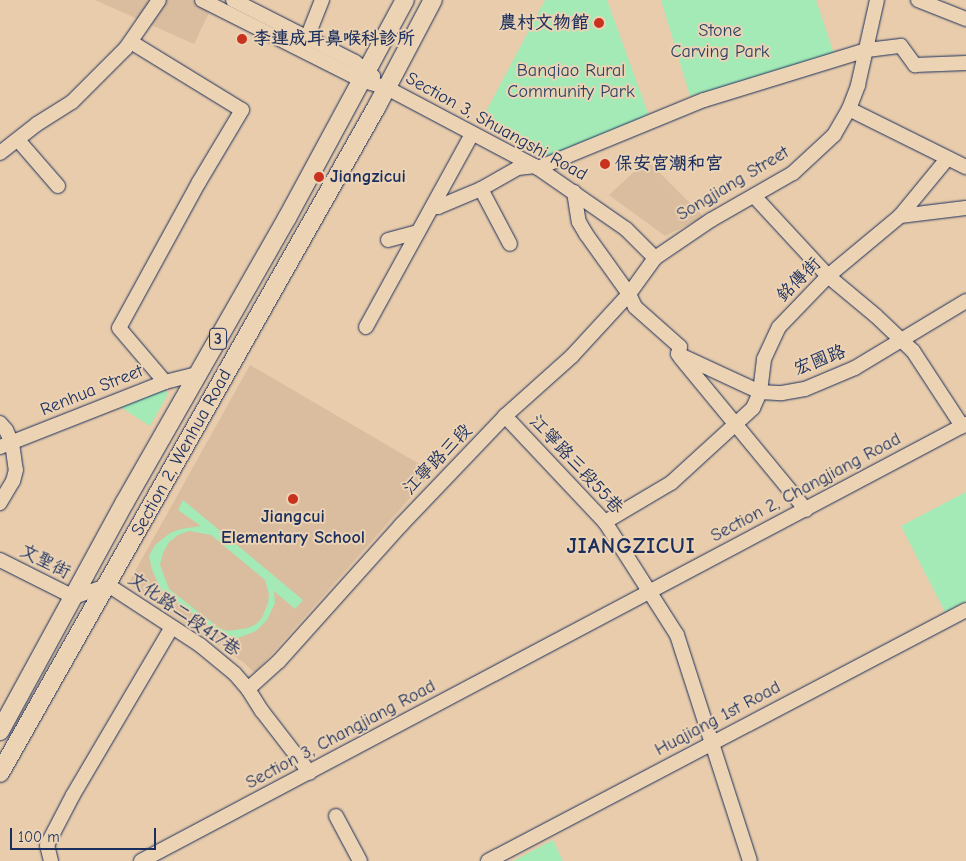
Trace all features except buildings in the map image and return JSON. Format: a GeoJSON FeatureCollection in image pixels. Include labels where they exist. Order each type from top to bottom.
{"type":"FeatureCollection","features":[{"type":"Feature","properties":{"kind":"main road","name":"Section 2, Wenhua Road"},"geometry":{"type":"LineString","coordinates":[[0,730],[125,502],[200,373],[405,0]]}},
{"type":"Feature","properties":{"kind":"main road","name":"Section 2, Wenhua Road"},"geometry":{"type":"LineString","coordinates":[[0,773],[108,585],[387,88],[433,0]]}},
{"type":"Feature","properties":{"kind":"street"},"geometry":{"type":"LineString","coordinates":[[0,153],[37,124],[72,102],[131,42],[159,0]]}},
{"type":"Feature","properties":{"kind":"street"},"geometry":{"type":"LineString","coordinates":[[202,0],[364,75]]}},
{"type":"Feature","properties":{"kind":"street"},"geometry":{"type":"LineString","coordinates":[[233,0],[260,6],[306,38],[355,62],[364,75]]}},
{"type":"Feature","properties":{"kind":"street"},"geometry":{"type":"LineString","coordinates":[[306,38],[322,0]]}},
{"type":"Feature","properties":{"kind":"street","name":"Songjiang Street"},"geometry":{"type":"LineString","coordinates":[[655,258],[694,230],[793,173],[834,136],[849,109],[867,50],[877,0]]}},
{"type":"Feature","properties":{"kind":"street"},"geometry":{"type":"LineString","coordinates":[[918,0],[966,19]]}},
{"type":"Feature","properties":{"kind":"street"},"geometry":{"type":"LineString","coordinates":[[131,42],[242,110],[199,182],[119,328],[165,382]]}},
{"type":"Feature","properties":{"kind":"street"},"geometry":{"type":"LineString","coordinates":[[433,206],[438,207],[481,189],[518,168],[536,167],[704,100],[867,50],[901,46],[915,65],[966,63]]}},
{"type":"Feature","properties":{"kind":"street","name":"Section 3, Shuangshi Road"},"geometry":{"type":"LineString","coordinates":[[364,75],[536,167],[626,228],[655,258]]}},
{"type":"Feature","properties":{"kind":"street"},"geometry":{"type":"LineString","coordinates":[[849,109],[966,167]]}},
{"type":"Feature","properties":{"kind":"street"},"geometry":{"type":"LineString","coordinates":[[366,327],[472,134]]}},
{"type":"Feature","properties":{"kind":"street"},"geometry":{"type":"LineString","coordinates":[[18,140],[58,186]]}},
{"type":"Feature","properties":{"kind":"street","name":"銘傳街"},"geometry":{"type":"LineString","coordinates":[[760,392],[764,359],[769,344],[779,327],[828,276],[900,216],[948,159]]}},
{"type":"Feature","properties":{"kind":"street"},"geometry":{"type":"LineString","coordinates":[[481,189],[510,244]]}},
{"type":"Feature","properties":{"kind":"street"},"geometry":{"type":"LineString","coordinates":[[574,192],[579,222],[629,294],[635,307],[680,347],[678,354],[806,510]]}},
{"type":"Feature","properties":{"kind":"street"},"geometry":{"type":"LineString","coordinates":[[754,196],[828,276],[876,316],[913,351],[964,425]]}},
{"type":"Feature","properties":{"kind":"street"},"geometry":{"type":"LineString","coordinates":[[900,216],[966,208]]}},
{"type":"Feature","properties":{"kind":"street"},"geometry":{"type":"LineString","coordinates":[[388,240],[418,232]]}},
{"type":"Feature","properties":{"kind":"street","name":"江寧路三段"},"geometry":{"type":"LineString","coordinates":[[248,689],[279,661],[401,525],[505,416],[572,356],[629,294],[655,258]]}},
{"type":"Feature","properties":{"kind":"street","name":"宏國路"},"geometry":{"type":"LineString","coordinates":[[678,354],[760,392],[782,393],[805,390],[855,368],[966,301]]}},
{"type":"Feature","properties":{"kind":"street","name":"Renhua Street"},"geometry":{"type":"LineString","coordinates":[[6,445],[165,382],[200,373]]}},
{"type":"Feature","properties":{"kind":"street"},"geometry":{"type":"LineString","coordinates":[[605,522],[671,483],[737,425],[753,408],[760,392]]}},
{"type":"Feature","properties":{"kind":"street","name":"江寧路三段55巷"},"geometry":{"type":"LineString","coordinates":[[505,416],[605,522],[677,635],[750,861]]}},
{"type":"Feature","properties":{"kind":"street"},"geometry":{"type":"LineString","coordinates":[[0,423],[6,430],[6,445],[16,470],[13,481],[0,503]]}},
{"type":"Feature","properties":{"kind":"street","name":"Section 2, Changjiang Road"},"geometry":{"type":"LineString","coordinates":[[558,641],[964,425]]}},
{"type":"Feature","properties":{"kind":"street","name":"文聖街"},"geometry":{"type":"LineString","coordinates":[[0,560],[74,597]]}},
{"type":"Feature","properties":{"kind":"street"},"geometry":{"type":"LineString","coordinates":[[74,597],[108,585]]}},
{"type":"Feature","properties":{"kind":"street","name":"文化路二段417巷"},"geometry":{"type":"LineString","coordinates":[[108,585],[200,646],[235,674],[310,773]]}},
{"type":"Feature","properties":{"kind":"street","name":"Huajiang 1st Road"},"geometry":{"type":"LineString","coordinates":[[488,861],[966,610]]}},
{"type":"Feature","properties":{"kind":"street"},"geometry":{"type":"LineString","coordinates":[[52,861],[47,845],[73,795],[172,628]]}},
{"type":"Feature","properties":{"kind":"street","name":"Section 3, Changjiang Road"},"geometry":{"type":"LineString","coordinates":[[141,861],[558,641]]}},
{"type":"Feature","properties":{"kind":"street"},"geometry":{"type":"LineString","coordinates":[[336,816],[360,861]]}},
{"type":"Feature","properties":{"kind":"shaded area"},"geometry":{"type":"Polygon","coordinates":[[[95,0],[192,0],[211,9],[194,44],[95,0]]]}},
{"type":"Feature","properties":{"kind":"shaded area"},"geometry":{"type":"Polygon","coordinates":[[[647,160],[704,217],[665,236],[609,195],[647,160]]]}},
{"type":"Feature","properties":{"kind":"shaded area","name":"Jiangcui Elementary School"},"geometry":{"type":"Polygon","coordinates":[[[250,365],[433,472],[255,673],[243,662],[128,584],[250,365]]]}},
{"type":"Feature","properties":{"kind":"green space","name":"Banqiao Rural Community Park"},"geometry":{"type":"Polygon","coordinates":[[[545,0],[607,0],[649,116],[544,158],[481,121],[545,0]]]}},
{"type":"Feature","properties":{"kind":"green space","name":"Stone Carving Park"},"geometry":{"type":"Polygon","coordinates":[[[661,0],[816,0],[834,54],[690,96],[661,0]]]}},
{"type":"Feature","properties":{"kind":"green space"},"geometry":{"type":"Polygon","coordinates":[[[164,389],[168,394],[150,426],[119,406],[164,389]]]}},
{"type":"Feature","properties":{"kind":"green space"},"geometry":{"type":"Polygon","coordinates":[[[966,492],[966,601],[945,612],[901,526],[966,492]]]}},
{"type":"Feature","properties":{"kind":"green space"},"geometry":{"type":"Polygon","coordinates":[[[183,500],[303,600],[295,609],[274,591],[275,603],[267,620],[256,631],[238,638],[223,637],[162,591],[152,570],[149,556],[155,545],[170,533],[201,526],[178,510],[183,500]],[[189,531],[178,535],[169,542],[163,553],[160,565],[169,589],[219,628],[228,631],[248,628],[262,618],[268,603],[269,594],[265,580],[211,535],[189,531]]]}},
{"type":"Feature","properties":{"kind":"green space"},"geometry":{"type":"Polygon","coordinates":[[[553,840],[563,861],[513,861],[553,840]]]}},
{"type":"Feature","properties":{"kind":"place","name":"農村文物館"},"geometry":{"type":"Point","coordinates":[599,23]}},
{"type":"Feature","properties":{"kind":"place","name":"李連成耳鼻喉科診所"},"geometry":{"type":"Point","coordinates":[242,39]}},
{"type":"Feature","properties":{"kind":"place","name":"保安宮潮和宮"},"geometry":{"type":"Point","coordinates":[605,164]}},
{"type":"Feature","properties":{"kind":"place","name":"Jiangzicui"},"geometry":{"type":"Point","coordinates":[319,177]}},
{"type":"Feature","properties":{"kind":"place","name":"Jiangcui Elementary School"},"geometry":{"type":"Point","coordinates":[293,499]}},
{"type":"Feature","properties":{"kind":"district","name":"JIANGZICUI"},"geometry":{"type":"Point","coordinates":[631,547]}}]}
